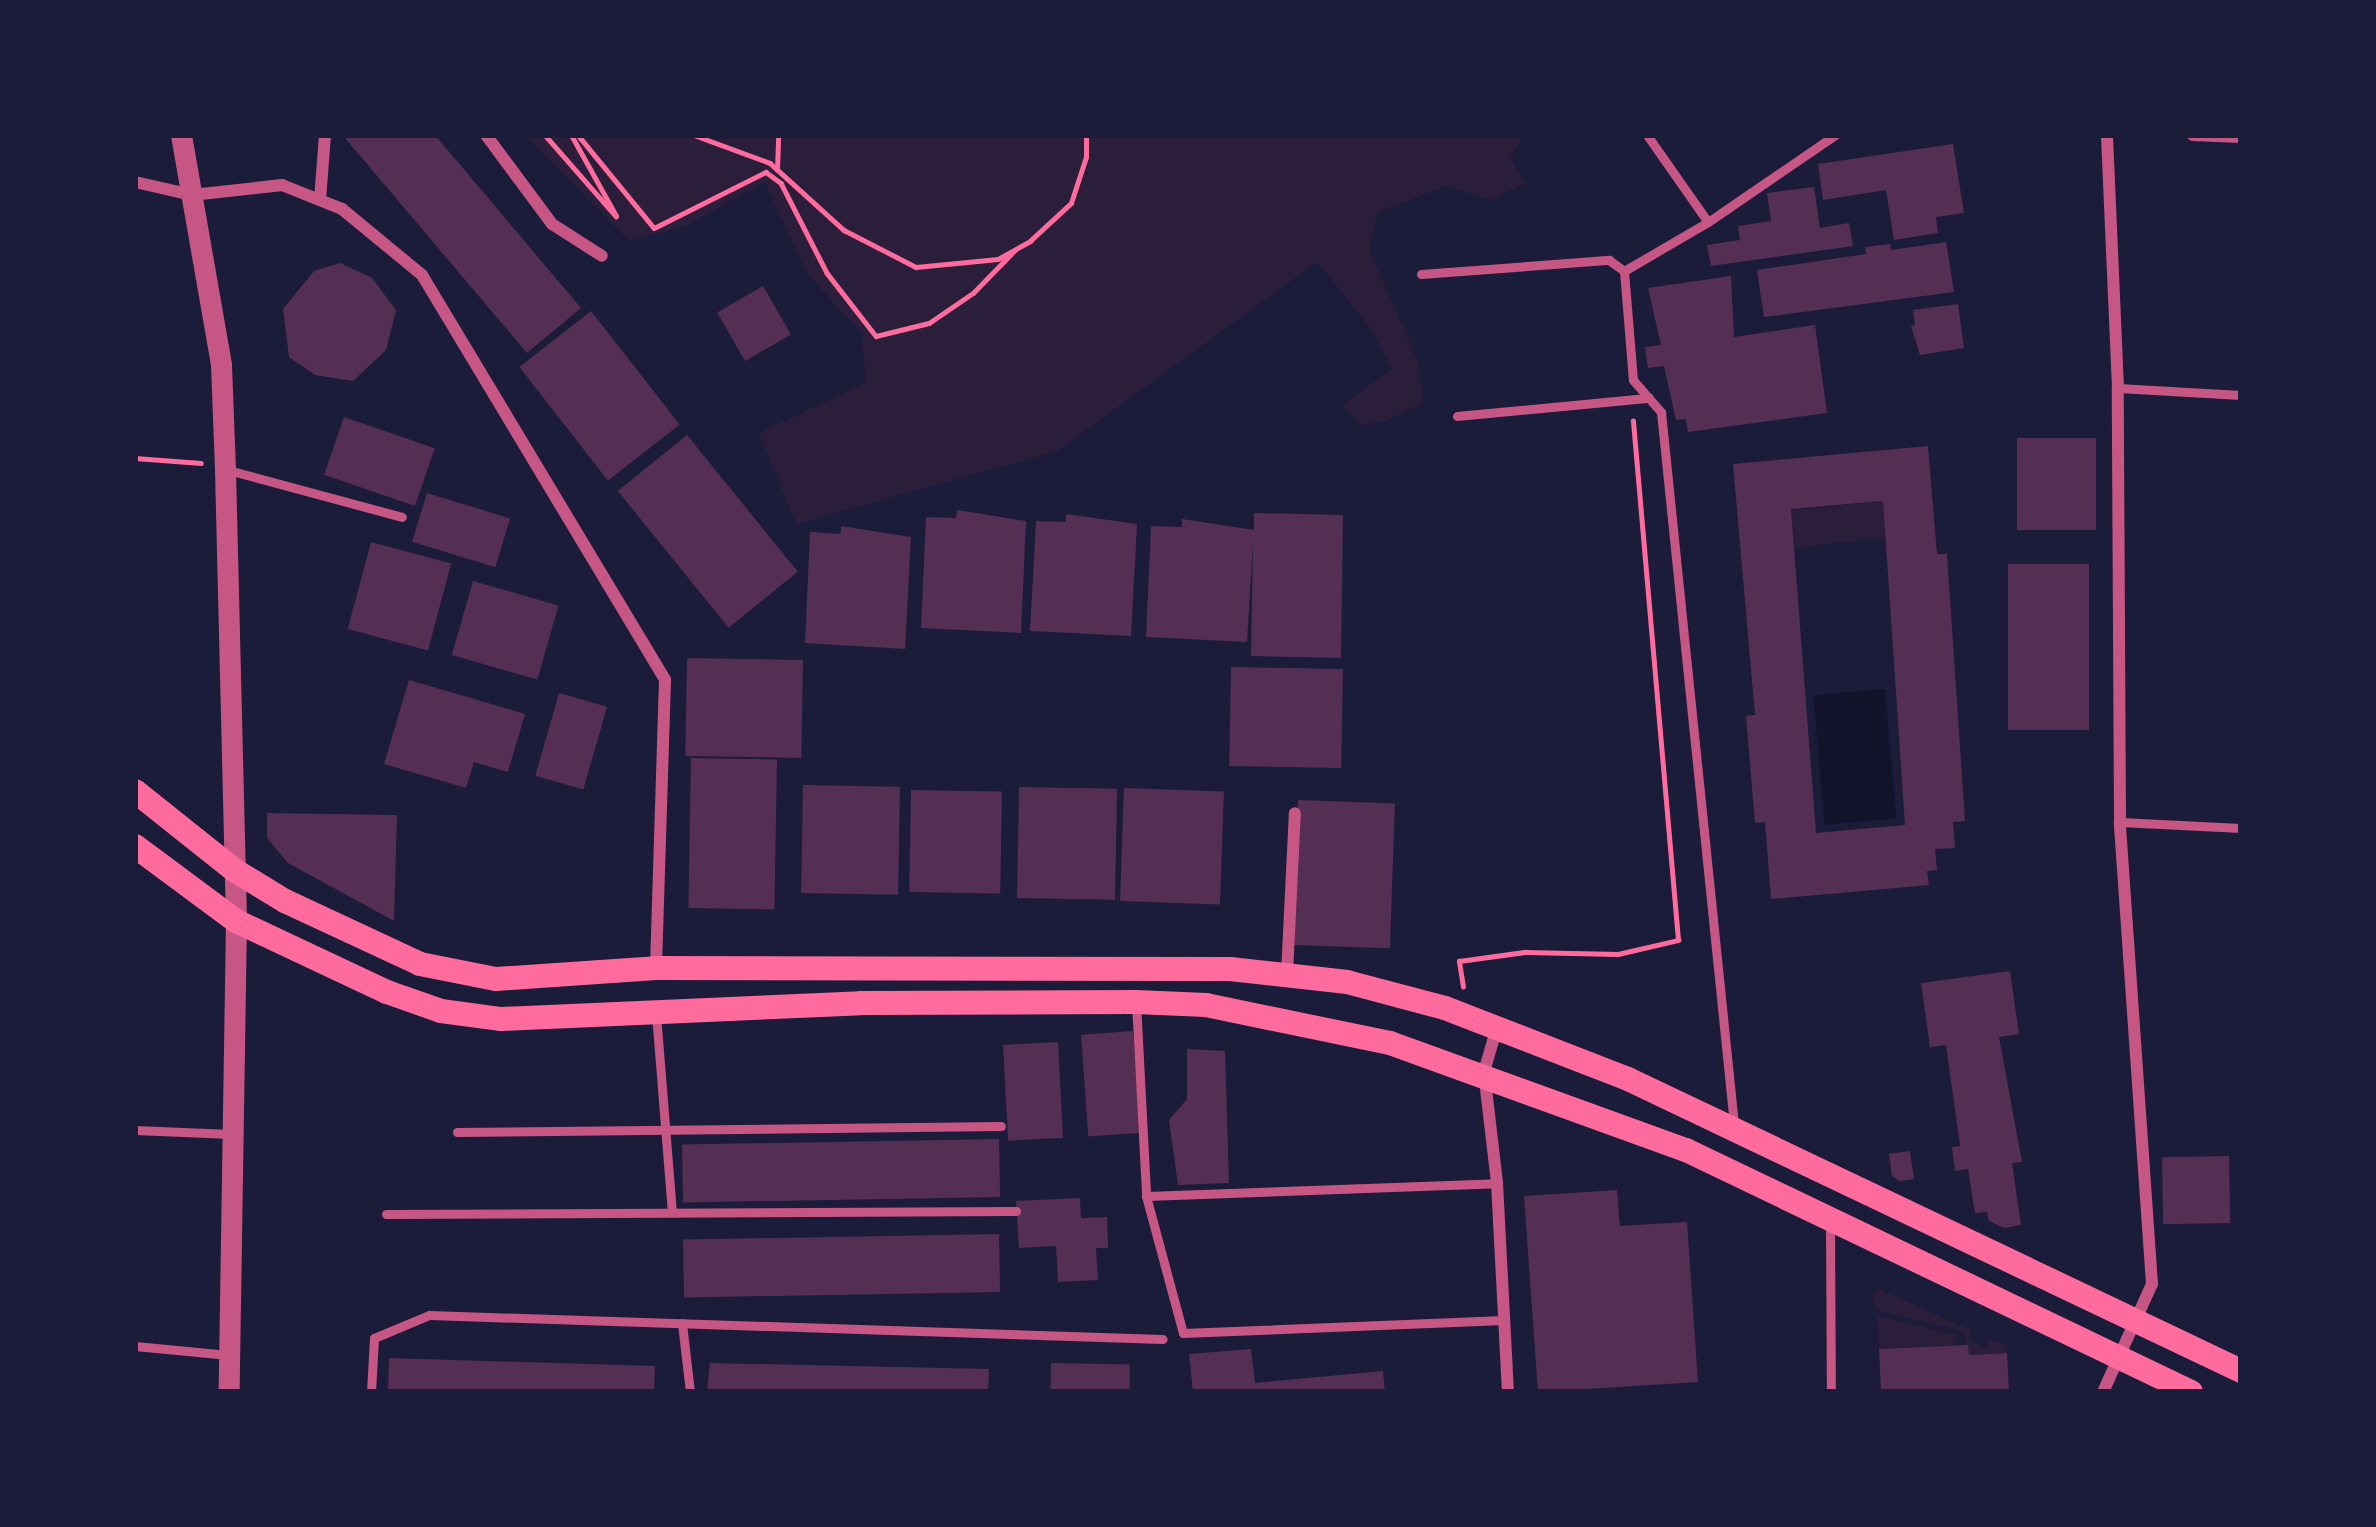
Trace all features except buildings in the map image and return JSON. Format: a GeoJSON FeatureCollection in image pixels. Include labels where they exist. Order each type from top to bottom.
{"type":"FeatureCollection","features":[{"type":"Feature","properties":{"kind":"main road"},"geometry":{"type":"LineString","coordinates":[[135,791],[234,870],[285,901],[420,964],[496,979],[656,968],[1230,968],[1347,982],[1498,1026],[1734,1130],[2241,1371]]}},
{"type":"Feature","properties":{"kind":"main road"},"geometry":{"type":"LineString","coordinates":[[135,846],[236,921],[441,1011],[501,1019],[655,1010],[1136,1002],[1206,1005],[1390,1042],[1484,1072],[1686,1150],[2192,1392]]}},
{"type":"Feature","properties":{"kind":"street"},"geometry":{"type":"LineString","coordinates":[[181,135],[221,364],[236,921],[229,1392]]}},
{"type":"Feature","properties":{"kind":"street"},"geometry":{"type":"LineString","coordinates":[[320,200],[325,135]]}},
{"type":"Feature","properties":{"kind":"street"},"geometry":{"type":"LineString","coordinates":[[487,135],[552,224],[602,256]]}},
{"type":"Feature","properties":{"kind":"street"},"geometry":{"type":"LineString","coordinates":[[2103,1392],[2152,1284],[2120,822],[2118,388],[2108,135]]}},
{"type":"Feature","properties":{"kind":"street"},"geometry":{"type":"LineString","coordinates":[[2193,135],[2241,136]]}},
{"type":"Feature","properties":{"kind":"street"},"geometry":{"type":"LineString","coordinates":[[135,182],[192,195],[282,185],[341,209],[422,275],[665,680],[656,968]]}},
{"type":"Feature","properties":{"kind":"street"},"geometry":{"type":"LineString","coordinates":[[1287,975],[1294,813]]}},
{"type":"Feature","properties":{"kind":"street"},"geometry":{"type":"LineString","coordinates":[[1498,1026],[1484,1072],[1497,1183],[1508,1392]]}},
{"type":"Feature","properties":{"kind":"lane"},"geometry":{"type":"LineString","coordinates":[[1647,135],[1708,223]]}},
{"type":"Feature","properties":{"kind":"lane"},"geometry":{"type":"LineString","coordinates":[[1624,271],[1708,223],[1812,140],[1835,135]]}},
{"type":"Feature","properties":{"kind":"lane"},"geometry":{"type":"LineString","coordinates":[[1421,274],[1609,260],[1624,271],[1633,380],[1661,412],[1734,1130]]}},
{"type":"Feature","properties":{"kind":"lane"},"geometry":{"type":"LineString","coordinates":[[2118,388],[2241,395]]}},
{"type":"Feature","properties":{"kind":"lane"},"geometry":{"type":"LineString","coordinates":[[1456,416],[1648,398]]}},
{"type":"Feature","properties":{"kind":"lane"},"geometry":{"type":"LineString","coordinates":[[225,470],[402,517]]}},
{"type":"Feature","properties":{"kind":"lane"},"geometry":{"type":"LineString","coordinates":[[2120,822],[2241,828]]}},
{"type":"Feature","properties":{"kind":"lane"},"geometry":{"type":"LineString","coordinates":[[1136,1002],[1146,1196],[1183,1333],[1504,1320]]}},
{"type":"Feature","properties":{"kind":"lane"},"geometry":{"type":"LineString","coordinates":[[655,1010],[671,1212]]}},
{"type":"Feature","properties":{"kind":"lane"},"geometry":{"type":"LineString","coordinates":[[458,1132],[1001,1126]]}},
{"type":"Feature","properties":{"kind":"lane"},"geometry":{"type":"LineString","coordinates":[[135,1130],[231,1134]]}},
{"type":"Feature","properties":{"kind":"lane"},"geometry":{"type":"LineString","coordinates":[[1146,1196],[1497,1183]]}},
{"type":"Feature","properties":{"kind":"lane"},"geometry":{"type":"LineString","coordinates":[[386,1214],[1016,1211]]}},
{"type":"Feature","properties":{"kind":"lane"},"geometry":{"type":"LineString","coordinates":[[1829,1220],[1831,1392]]}},
{"type":"Feature","properties":{"kind":"lane"},"geometry":{"type":"LineString","coordinates":[[371,1392],[374,1338],[429,1316],[1162,1339]]}},
{"type":"Feature","properties":{"kind":"lane"},"geometry":{"type":"LineString","coordinates":[[682,1323],[689,1392]]}},
{"type":"Feature","properties":{"kind":"lane"},"geometry":{"type":"LineString","coordinates":[[135,1346],[229,1355]]}},
{"type":"Feature","properties":{"kind":"path"},"geometry":{"type":"LineString","coordinates":[[545,135],[616,216],[575,135]]}},
{"type":"Feature","properties":{"kind":"path"},"geometry":{"type":"LineString","coordinates":[[575,135],[654,228],[766,172],[781,183],[827,273],[876,336],[928,323],[973,293],[1071,203],[1086,158],[1086,135]]}},
{"type":"Feature","properties":{"kind":"path"},"geometry":{"type":"LineString","coordinates":[[694,135],[770,163],[844,230],[916,267],[998,259],[1015,250]]}},
{"type":"Feature","properties":{"kind":"path"},"geometry":{"type":"LineString","coordinates":[[777,170],[778,135]]}},
{"type":"Feature","properties":{"kind":"path"},"geometry":{"type":"LineString","coordinates":[[1469,1016],[1459,962],[1525,952],[1618,954],[1678,940],[1634,452],[1633,380]]}},
{"type":"Feature","properties":{"kind":"path"},"geometry":{"type":"LineString","coordinates":[[135,458],[198,462],[225,470]]}},
{"type":"Feature","properties":{"kind":"shaded area"},"geometry":{"type":"Polygon","coordinates":[[[525,135],[1524,135],[1510,157],[1526,183],[1490,200],[1446,186],[1378,212],[1369,249],[1419,364],[1423,403],[1386,421],[1361,425],[1342,405],[1392,369],[1369,326],[1317,262],[1057,451],[796,524],[759,433],[866,383],[861,332],[808,275],[765,182],[686,226],[629,241],[525,135]]]}},
{"type":"Feature","properties":{"kind":"shaded area"},"geometry":{"type":"Polygon","coordinates":[[[1883,501],[1887,538],[1795,547],[1792,511],[1883,501]]]}},
{"type":"Feature","properties":{"kind":"shaded area"},"geometry":{"type":"Polygon","coordinates":[[[1885,689],[1896,819],[1825,825],[1813,695],[1885,689]]]}},
{"type":"Feature","properties":{"kind":"shaded area"},"geometry":{"type":"Polygon","coordinates":[[[1879,1289],[1971,1330],[1968,1339],[1985,1348],[1990,1339],[2007,1346],[2007,1353],[1969,1355],[1963,1331],[1877,1310],[1872,1295],[1879,1289]]]}},
{"type":"Feature","properties":{"kind":"shaded area"},"geometry":{"type":"Polygon","coordinates":[[[1878,1316],[1956,1335],[1957,1345],[1879,1349],[1878,1316]]]}}]}
